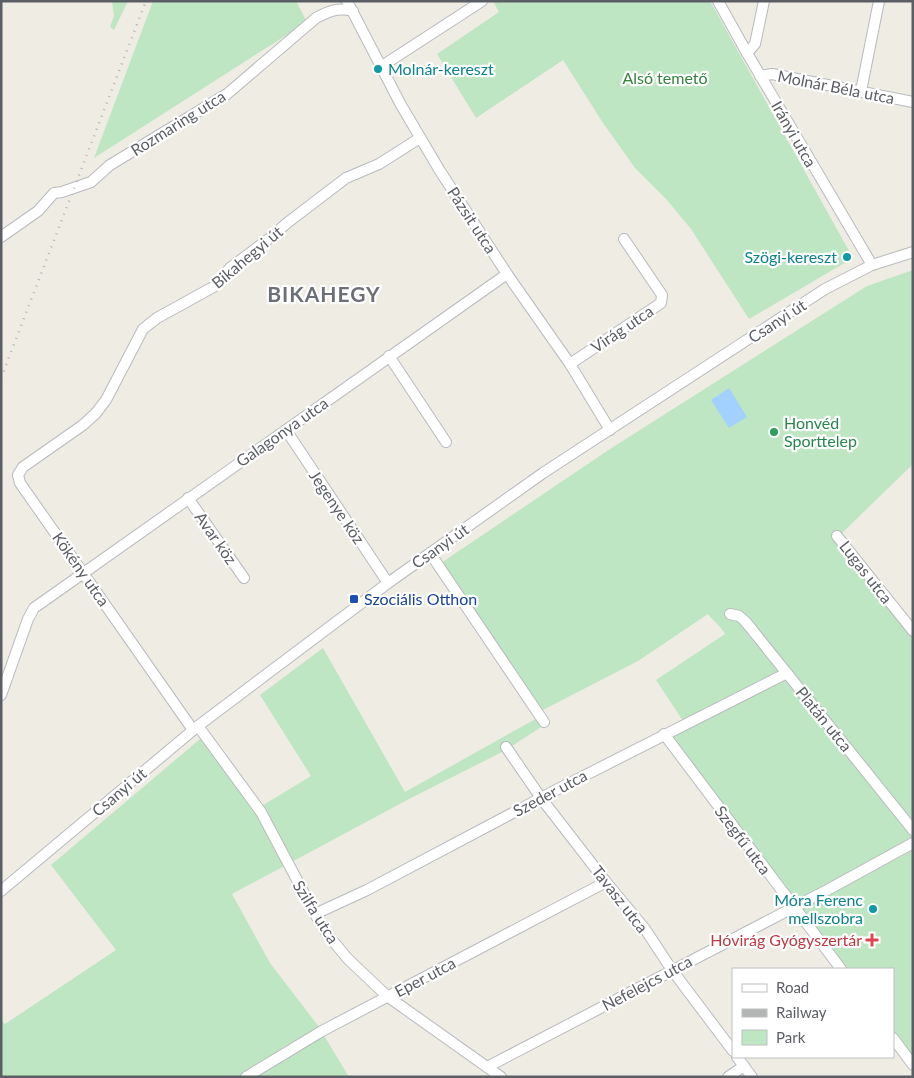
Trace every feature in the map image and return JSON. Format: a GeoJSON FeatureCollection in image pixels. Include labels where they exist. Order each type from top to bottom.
{"type":"FeatureCollection","features":[{"type":"Feature","properties":{"kind":"street","name":"Pázsit utca"},"geometry":{"type":"LineString","coordinates":[[347,1],[420,138],[507,274],[570,364],[610,430]]}},
{"type":"Feature","properties":{"kind":"street"},"geometry":{"type":"LineString","coordinates":[[382,66],[482,1]]}},
{"type":"Feature","properties":{"kind":"street","name":"Irányi utca"},"geometry":{"type":"LineString","coordinates":[[718,1],[760,76],[872,265]]}},
{"type":"Feature","properties":{"kind":"street"},"geometry":{"type":"LineString","coordinates":[[747,53],[755,44],[764,1]]}},
{"type":"Feature","properties":{"kind":"street"},"geometry":{"type":"LineString","coordinates":[[861,91],[879,1]]}},
{"type":"Feature","properties":{"kind":"street","name":"Rozmaring utca"},"geometry":{"type":"LineString","coordinates":[[1,237],[38,211],[54,193],[91,182],[110,165],[226,94],[316,18],[332,10],[344,9],[352,11]]}},
{"type":"Feature","properties":{"kind":"street","name":"Molnár Béla utca"},"geometry":{"type":"LineString","coordinates":[[760,76],[772,74],[913,102]]}},
{"type":"Feature","properties":{"kind":"street","name":"Bikahegyi út"},"geometry":{"type":"LineString","coordinates":[[82,425],[96,414],[106,400],[144,329],[157,318],[215,286],[230,268],[346,178],[379,164],[420,138]]}},
{"type":"Feature","properties":{"kind":"street","name":"Virág utca"},"geometry":{"type":"LineString","coordinates":[[570,364],[661,303],[662,295],[624,239]]}},
{"type":"Feature","properties":{"kind":"street","name":"Csanyi út"},"geometry":{"type":"LineString","coordinates":[[1,891],[196,728],[388,583],[543,473],[825,289],[872,265],[913,252]]}},
{"type":"Feature","properties":{"kind":"street","name":"Galagonya utca"},"geometry":{"type":"LineString","coordinates":[[1,695],[34,608],[507,274]]}},
{"type":"Feature","properties":{"kind":"street"},"geometry":{"type":"LineString","coordinates":[[390,356],[446,442]]}},
{"type":"Feature","properties":{"kind":"street","name":"Kökény utca"},"geometry":{"type":"LineString","coordinates":[[82,425],[23,467],[18,479],[83,573],[196,728]]}},
{"type":"Feature","properties":{"kind":"street","name":"Jegenye köz"},"geometry":{"type":"LineString","coordinates":[[286,430],[388,583]]}},
{"type":"Feature","properties":{"kind":"street","name":"Avar köz"},"geometry":{"type":"LineString","coordinates":[[188,498],[244,578]]}},
{"type":"Feature","properties":{"kind":"street","name":"Lugas utca"},"geometry":{"type":"LineString","coordinates":[[838,536],[913,631]]}},
{"type":"Feature","properties":{"kind":"street"},"geometry":{"type":"LineString","coordinates":[[430,553],[544,722]]}},
{"type":"Feature","properties":{"kind":"street","name":"Platán utca"},"geometry":{"type":"LineString","coordinates":[[730,614],[739,616],[746,621],[913,830]]}},
{"type":"Feature","properties":{"kind":"street","name":"Szeder utca"},"geometry":{"type":"LineString","coordinates":[[314,914],[368,890],[664,734],[787,673]]}},
{"type":"Feature","properties":{"kind":"street","name":"Szilfa utca"},"geometry":{"type":"LineString","coordinates":[[196,728],[261,812],[326,934],[348,959],[387,996],[501,1077]]}},
{"type":"Feature","properties":{"kind":"street","name":"Szegfű utca"},"geometry":{"type":"LineString","coordinates":[[664,734],[840,968]]}},
{"type":"Feature","properties":{"kind":"street","name":"Tavasz utca"},"geometry":{"type":"LineString","coordinates":[[506,747],[541,798],[645,929],[672,970],[732,1050]]}},
{"type":"Feature","properties":{"kind":"street","name":"Nefelejcs utca"},"geometry":{"type":"LineString","coordinates":[[487,1067],[913,843]]}},
{"type":"Feature","properties":{"kind":"street","name":"Eper utca"},"geometry":{"type":"LineString","coordinates":[[246,1077],[322,1031],[606,882]]}},
{"type":"Feature","properties":{"kind":"street"},"geometry":{"type":"LineString","coordinates":[[894,1039],[913,1064]]}},
{"type":"Feature","properties":{"kind":"street"},"geometry":{"type":"LineString","coordinates":[[738,1058],[752,1077]]}},
{"type":"Feature","properties":{"kind":"street"},"geometry":{"type":"LineString","coordinates":[[728,1077],[744,1066]]}},
{"type":"Feature","properties":{"kind":"green space"},"geometry":{"type":"Polygon","coordinates":[[[112,1],[128,1],[114,30],[110,27],[114,16],[112,1]]]}},
{"type":"Feature","properties":{"kind":"green space"},"geometry":{"type":"Polygon","coordinates":[[[153,1],[296,1],[307,22],[94,158],[153,1]]]}},
{"type":"Feature","properties":{"kind":"green space","name":"Alsó temető"},"geometry":{"type":"Polygon","coordinates":[[[493,1],[710,1],[853,258],[749,319],[691,229],[667,200],[635,168],[603,123],[563,60],[476,118],[437,54],[499,12],[493,1]]]}},
{"type":"Feature","properties":{"kind":"green space"},"geometry":{"type":"Polygon","coordinates":[[[913,270],[913,464],[838,537],[913,632],[913,1064],[894,1039],[894,968],[840,968],[664,734],[685,724],[656,680],[725,634],[708,614],[638,661],[539,712],[438,565],[610,449],[867,286],[913,270]]]}},
{"type":"Feature","properties":{"kind":"green space"},"geometry":{"type":"Polygon","coordinates":[[[323,648],[405,792],[539,717],[546,724],[504,751],[409,799],[232,894],[270,963],[319,1027],[349,1077],[1,1077],[1,1020],[5,1024],[116,950],[51,865],[206,734],[260,807],[311,776],[260,695],[323,648]]]}},
{"type":"Feature","properties":{"kind":"water"},"geometry":{"type":"Polygon","coordinates":[[[729,388],[747,417],[729,428],[711,400],[729,388]]]}},
{"type":"Feature","properties":{"kind":"railway"},"geometry":{"type":"LineString","coordinates":[[1,378],[146,1]]}},
{"type":"Feature","properties":{"kind":"place","name":"Molnár-kereszt"},"geometry":{"type":"Point","coordinates":[378,69]}},
{"type":"Feature","properties":{"kind":"place","name":"Szögi-kereszt"},"geometry":{"type":"Point","coordinates":[847,257]}},
{"type":"Feature","properties":{"kind":"place","name":"Honvéd Sporttelep"},"geometry":{"type":"Point","coordinates":[774,432]}},
{"type":"Feature","properties":{"kind":"place","name":"Szociális Otthon"},"geometry":{"type":"Point","coordinates":[354,599]}},
{"type":"Feature","properties":{"kind":"place","name":"Móra Ferenc mellszobra"},"geometry":{"type":"Point","coordinates":[873,909]}},
{"type":"Feature","properties":{"kind":"place","name":"Hóvirág Gyógyszertár"},"geometry":{"type":"Point","coordinates":[872,940]}},
{"type":"Feature","properties":{"kind":"district","name":"BIKAHEGY"},"geometry":{"type":"Point","coordinates":[324,295]}}]}
